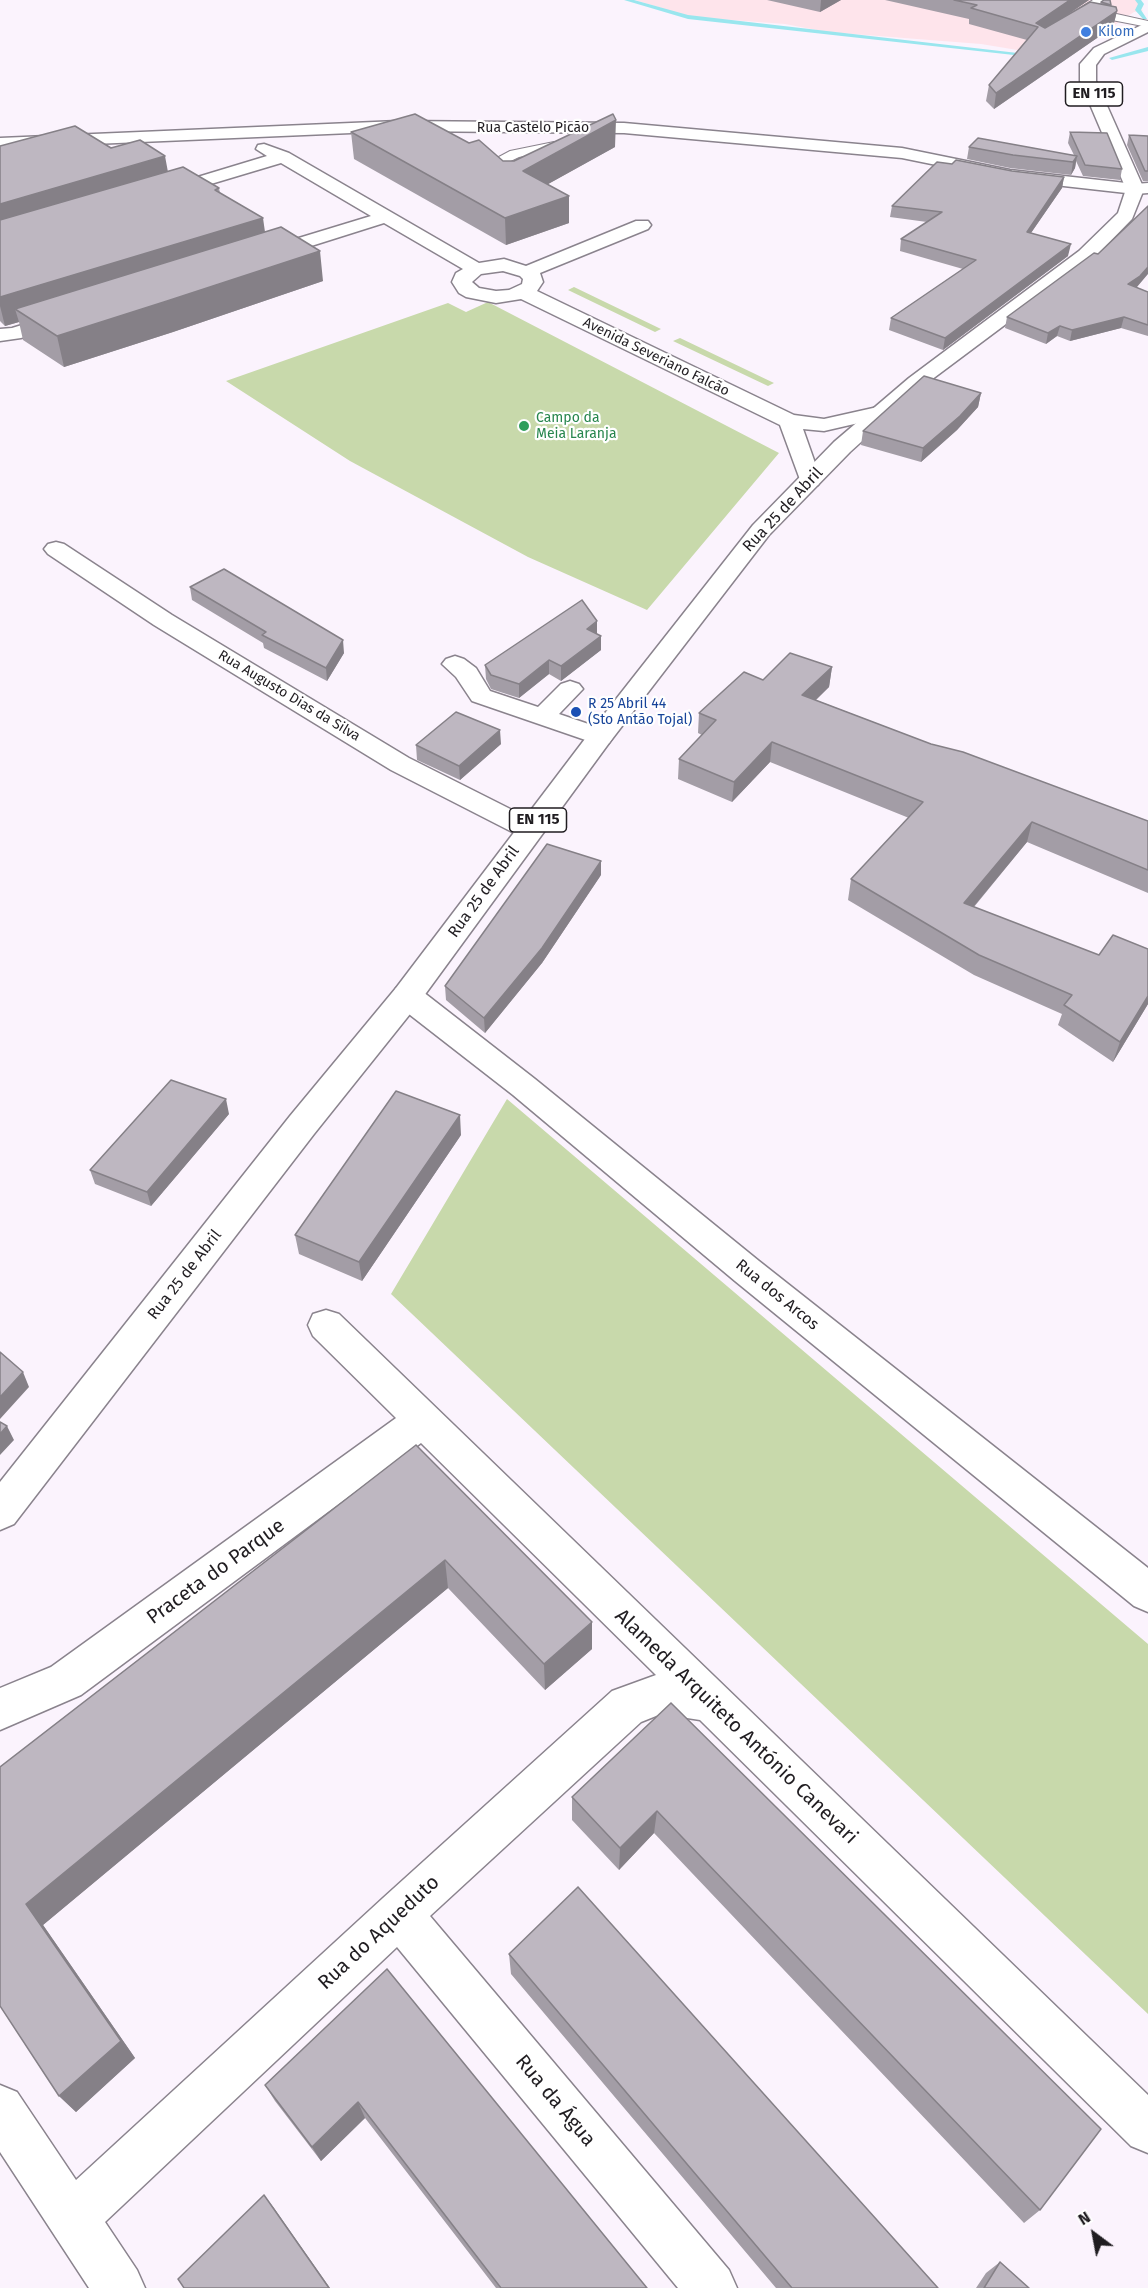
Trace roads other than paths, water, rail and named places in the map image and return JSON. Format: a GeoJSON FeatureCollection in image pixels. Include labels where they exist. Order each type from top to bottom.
{"type":"FeatureCollection","features":[{"type":"Feature","properties":{"kind":"street","name":"EN 115"},"geometry":{"type":"LineString","coordinates":[[1141,189],[1088,81],[1088,64],[1099,51],[1148,25]]}},
{"type":"Feature","properties":{"kind":"street","name":"Rua Castelo Picão"},"geometry":{"type":"LineString","coordinates":[[0,143],[398,126],[624,128],[902,153],[1010,175],[1141,189]]}},
{"type":"Feature","properties":{"kind":"street"},"geometry":{"type":"LineString","coordinates":[[281,132],[283,157]]}},
{"type":"Feature","properties":{"kind":"street"},"geometry":{"type":"LineString","coordinates":[[241,133],[257,146],[283,157],[476,269]]}},
{"type":"Feature","properties":{"kind":"street"},"geometry":{"type":"LineString","coordinates":[[0,157],[58,142]]}},
{"type":"Feature","properties":{"kind":"street"},"geometry":{"type":"LineString","coordinates":[[152,196],[283,157]]}},
{"type":"Feature","properties":{"kind":"street","name":"Rua 25 de Abril"},"geometry":{"type":"LineString","coordinates":[[0,1512],[302,1125],[407,996],[600,737],[761,530],[842,447],[916,382],[1086,255],[1126,215],[1141,189]]}},
{"type":"Feature","properties":{"kind":"street"},"geometry":{"type":"LineString","coordinates":[[250,260],[385,217]]}},
{"type":"Feature","properties":{"kind":"street"},"geometry":{"type":"LineString","coordinates":[[527,272],[642,225]]}},
{"type":"Feature","properties":{"kind":"street"},"geometry":{"type":"LineString","coordinates":[[504,266],[527,272],[533,277],[533,282],[523,292],[496,297],[473,293],[466,289],[462,282],[463,277],[476,269],[504,266]]}},
{"type":"Feature","properties":{"kind":"street","name":"Avenida Severiano Falcão"},"geometry":{"type":"LineString","coordinates":[[523,292],[791,426],[826,446],[842,447]]}},
{"type":"Feature","properties":{"kind":"street"},"geometry":{"type":"LineString","coordinates":[[0,335],[14,334],[81,313]]}},
{"type":"Feature","properties":{"kind":"street","name":"Avenida Severiano Falcão"},"geometry":{"type":"LineString","coordinates":[[791,426],[824,425],[882,412]]}},
{"type":"Feature","properties":{"kind":"street"},"geometry":{"type":"LineString","coordinates":[[824,425],[842,447]]}},
{"type":"Feature","properties":{"kind":"street"},"geometry":{"type":"LineString","coordinates":[[791,426],[810,480]]}},
{"type":"Feature","properties":{"kind":"street","name":"Rua Augusto Dias da Silva"},"geometry":{"type":"LineString","coordinates":[[56,549],[163,620],[400,764],[530,830]]}},
{"type":"Feature","properties":{"kind":"street"},"geometry":{"type":"LineString","coordinates":[[455,664],[467,673],[482,696],[600,737]]}},
{"type":"Feature","properties":{"kind":"street"},"geometry":{"type":"LineString","coordinates":[[542,717],[570,689]]}},
{"type":"Feature","properties":{"kind":"street","name":"Rua dos Arcos"},"geometry":{"type":"LineString","coordinates":[[407,996],[524,1087],[755,1278],[1148,1593]]}},
{"type":"Feature","properties":{"kind":"street","name":"Alameda Arquiteto António Canevari"},"geometry":{"type":"LineString","coordinates":[[326,1325],[1148,2129]]}},
{"type":"Feature","properties":{"kind":"street","name":"Praceta do Parque"},"geometry":{"type":"LineString","coordinates":[[0,1709],[66,1681],[423,1420]]}},
{"type":"Feature","properties":{"kind":"street","name":"Rua do Aqueduto"},"geometry":{"type":"LineString","coordinates":[[72,2218],[627,1706],[661,1694],[707,1700]]}},
{"type":"Feature","properties":{"kind":"street","name":"Rua da Água"},"geometry":{"type":"LineString","coordinates":[[399,1914],[711,2288]]}},
{"type":"Feature","properties":{"kind":"street"},"geometry":{"type":"LineString","coordinates":[[0,2109],[119,2288]]}},
{"type":"Feature","properties":{"kind":"lane"},"geometry":{"type":"LineString","coordinates":[[1058,28],[1101,0]]}},
{"type":"Feature","properties":{"kind":"lane"},"geometry":{"type":"LineString","coordinates":[[1085,10],[1148,25]]}},
{"type":"Feature","properties":{"kind":"lane"},"geometry":{"type":"LineString","coordinates":[[552,161],[624,128]]}},
{"type":"Feature","properties":{"kind":"lane"},"geometry":{"type":"LineString","coordinates":[[520,178],[510,183],[489,166],[515,154],[554,146],[588,143]]}},
{"type":"Feature","properties":{"kind":"waterway"},"geometry":{"type":"LineString","coordinates":[[627,0],[688,17],[1032,55]]}},
{"type":"Feature","properties":{"kind":"waterway"},"geometry":{"type":"LineString","coordinates":[[1138,0],[1141,4],[1138,10],[1145,18]]}},
{"type":"Feature","properties":{"kind":"waterway"},"geometry":{"type":"LineString","coordinates":[[1112,58],[1148,49]]}},
{"type":"Feature","properties":{"kind":"place","name":"Kilom"},"geometry":{"type":"Point","coordinates":[1086,32]}},
{"type":"Feature","properties":{"kind":"place","name":"Campo da Meia Laranja"},"geometry":{"type":"Point","coordinates":[524,426]}},
{"type":"Feature","properties":{"kind":"place","name":"R 25 Abril 44 (Sto Antão Tojal)"},"geometry":{"type":"Point","coordinates":[576,712]}}]}
